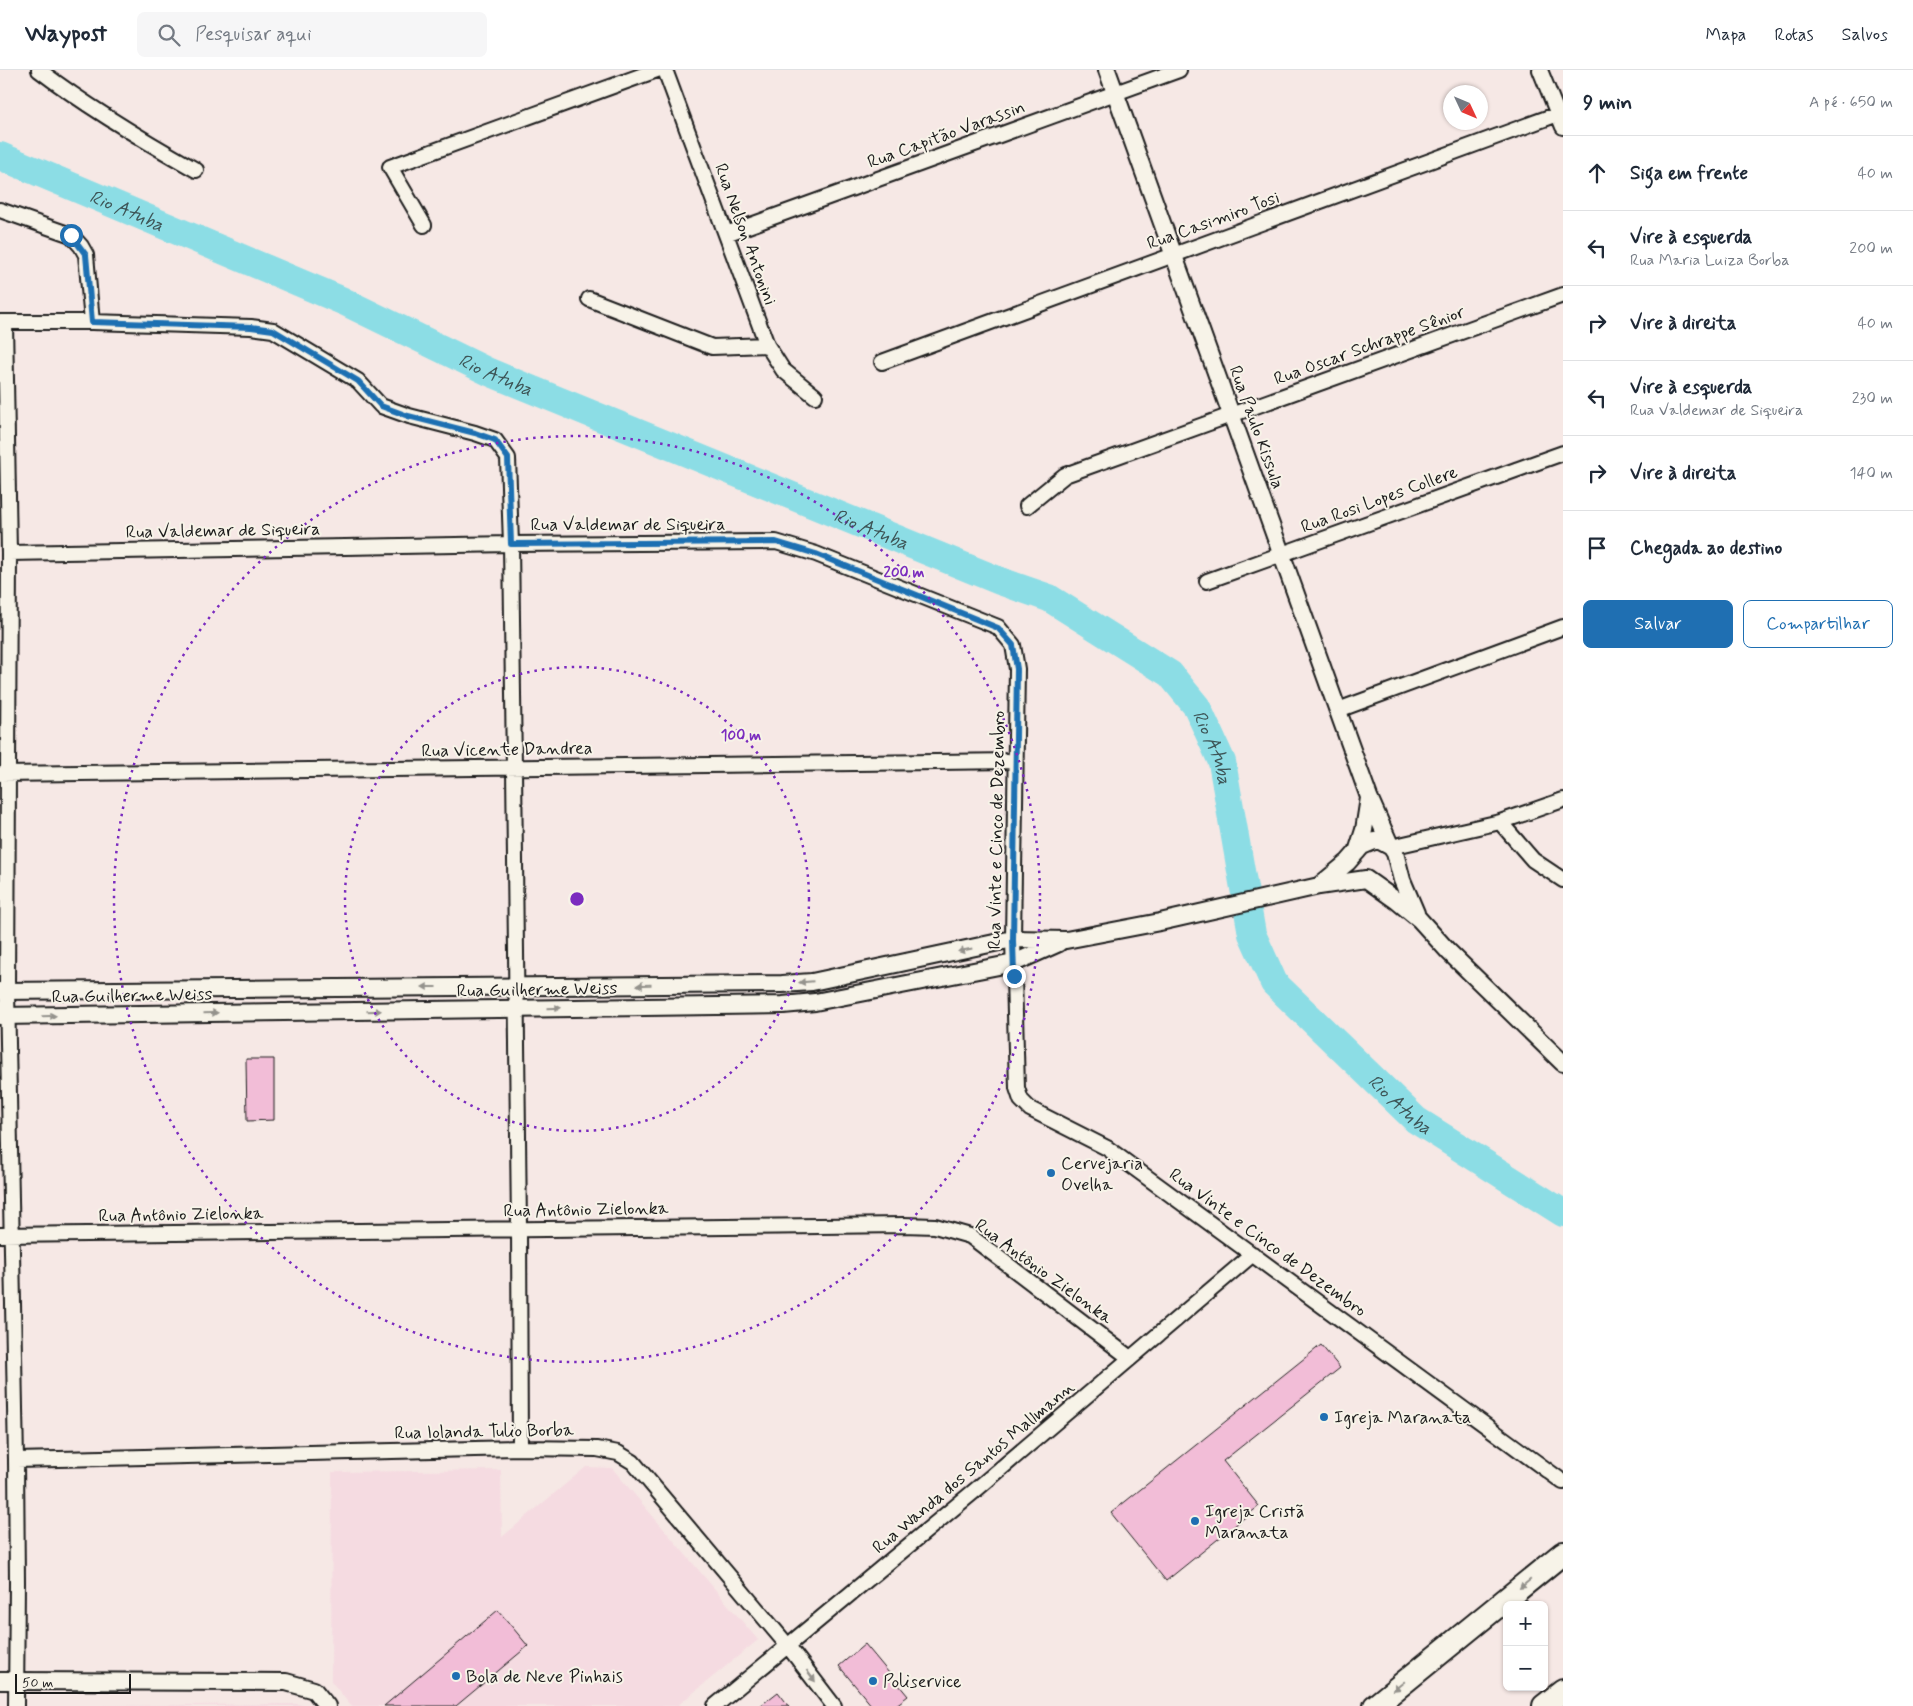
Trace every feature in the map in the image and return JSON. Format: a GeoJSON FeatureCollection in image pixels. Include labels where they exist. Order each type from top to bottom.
{"type":"FeatureCollection","features":[{"type":"Feature","properties":{"kind":"highway"},"geometry":{"type":"LineString","coordinates":[[1375,1706],[1563,1553]]}},
{"type":"Feature","properties":{"kind":"highway"},"geometry":{"type":"LineString","coordinates":[[1544,1706],[1563,1691]]}},
{"type":"Feature","properties":{"kind":"street"},"geometry":{"type":"LineString","coordinates":[[39,70],[125,129],[196,170]]}},
{"type":"Feature","properties":{"kind":"street"},"geometry":{"type":"LineString","coordinates":[[424,225],[390,167],[657,70]]}},
{"type":"Feature","properties":{"kind":"street","name":"Rua Nelson Antonini"},"geometry":{"type":"LineString","coordinates":[[665,70],[767,345],[783,370],[815,396]]}},
{"type":"Feature","properties":{"kind":"street","name":"Rua Paulo Kissula"},"geometry":{"type":"LineString","coordinates":[[1107,70],[1369,797],[1394,854],[1408,897],[1419,919]]}},
{"type":"Feature","properties":{"kind":"street","name":"Rua Capitão Varassin"},"geometry":{"type":"LineString","coordinates":[[726,234],[1179,70]]}},
{"type":"Feature","properties":{"kind":"street"},"geometry":{"type":"LineString","coordinates":[[1540,70],[1560,121]]}},
{"type":"Feature","properties":{"kind":"street","name":"Rua Casimiro Tosi"},"geometry":{"type":"LineString","coordinates":[[882,362],[1174,255],[1560,121]]}},
{"type":"Feature","properties":{"kind":"street"},"geometry":{"type":"LineString","coordinates":[[0,210],[71,235],[81,246],[86,255],[92,322]]}},
{"type":"Feature","properties":{"kind":"street","name":"Rua Oscar Schrappe Sênior"},"geometry":{"type":"LineString","coordinates":[[1027,506],[1065,475],[1563,295]]}},
{"type":"Feature","properties":{"kind":"street"},"geometry":{"type":"LineString","coordinates":[[589,298],[712,347],[767,345]]}},
{"type":"Feature","properties":{"kind":"street"},"geometry":{"type":"LineString","coordinates":[[16,1706],[8,1681],[17,1582],[16,1460],[6,1235],[4,991],[9,553],[2,322],[92,322],[251,327],[273,330],[358,381],[381,406],[495,440],[508,458],[511,544],[517,987],[520,1448]]}},
{"type":"Feature","properties":{"kind":"street","name":"Rua Rosi Lopes Collere"},"geometry":{"type":"LineString","coordinates":[[1207,581],[1563,453]]}},
{"type":"Feature","properties":{"kind":"street","name":"Rua Valdemar de Siqueira"},"geometry":{"type":"LineString","coordinates":[[9,553],[511,544],[776,542],[816,554],[998,628],[1013,645]]}},
{"type":"Feature","properties":{"kind":"street"},"geometry":{"type":"LineString","coordinates":[[1338,710],[1563,627]]}},
{"type":"Feature","properties":{"kind":"street","name":"Rua Vinte e Cinco de Dezembro"},"geometry":{"type":"LineString","coordinates":[[1013,645],[1017,669],[1013,940],[1016,1088],[1021,1100],[1030,1109],[1107,1148],[1563,1482]]}},
{"type":"Feature","properties":{"kind":"street","name":"Rua Vicente Dandrea"},"geometry":{"type":"LineString","coordinates":[[5,774],[1015,761]]}},
{"type":"Feature","properties":{"kind":"street","name":"Rua Paulo Kissula"},"geometry":{"type":"LineString","coordinates":[[1358,851],[1364,830],[1369,797]]}},
{"type":"Feature","properties":{"kind":"street"},"geometry":{"type":"LineString","coordinates":[[1394,854],[1500,822],[1563,800]]}},
{"type":"Feature","properties":{"kind":"street"},"geometry":{"type":"LineString","coordinates":[[1500,822],[1533,860],[1563,880]]}},
{"type":"Feature","properties":{"kind":"street"},"geometry":{"type":"LineString","coordinates":[[1319,886],[1342,868],[1362,846],[1374,840],[1386,843],[1394,854],[1392,874],[1386,879],[1373,882],[1366,879],[1357,870],[1355,863],[1358,851]]}},
{"type":"Feature","properties":{"kind":"street","name":"Rua Paulo Kissula"},"geometry":{"type":"LineString","coordinates":[[1366,879],[1419,919],[1448,951],[1563,1063]]}},
{"type":"Feature","properties":{"kind":"street","name":"Rua Guilherme Weiss"},"geometry":{"type":"LineString","coordinates":[[4,991],[517,987],[812,982],[1013,940],[1066,940],[1214,910],[1319,886],[1366,879]]}},
{"type":"Feature","properties":{"kind":"street","name":"Rua Guilherme Weiss"},"geometry":{"type":"LineString","coordinates":[[4,1016],[773,1005],[815,1002],[1014,963],[1066,940]]}},
{"type":"Feature","properties":{"kind":"street","name":"Rua Antônio Zielonka"},"geometry":{"type":"LineString","coordinates":[[6,1235],[519,1228],[935,1226],[970,1236],[1130,1358]]}},
{"type":"Feature","properties":{"kind":"street","name":"Rua Wanda dos Santos Mallmann"},"geometry":{"type":"LineString","coordinates":[[716,1706],[1253,1254]]}},
{"type":"Feature","properties":{"kind":"street","name":"Rua Iolanda Tulio Borba"},"geometry":{"type":"LineString","coordinates":[[16,1460],[520,1448],[597,1449],[618,1453],[633,1462],[788,1646],[834,1706]]}},
{"type":"Feature","properties":{"kind":"street"},"geometry":{"type":"LineString","coordinates":[[8,1681],[286,1682],[314,1690],[327,1706]]}},
{"type":"Feature","properties":{"kind":"shaded area"},"geometry":{"type":"Polygon","coordinates":[[[586,1467],[612,1468],[758,1640],[677,1706],[351,1706],[331,1681],[332,1472],[501,1470],[502,1537],[586,1467]]]}},
{"type":"Feature","properties":{"kind":"shaded area"},"geometry":{"type":"Polygon","coordinates":[[[297,1704],[305,1706],[96,1706],[297,1704]]]}},
{"type":"Feature","properties":{"kind":"building"},"geometry":{"type":"Polygon","coordinates":[[[246,1059],[274,1059],[274,1120],[247,1121],[246,1059]]]}},
{"type":"Feature","properties":{"kind":"building"},"geometry":{"type":"Polygon","coordinates":[[[1321,1345],[1340,1368],[1223,1461],[1259,1506],[1166,1581],[1111,1513],[1321,1345]]]}},
{"type":"Feature","properties":{"kind":"building","name":"Bola de Neve Pinhais"},"geometry":{"type":"Polygon","coordinates":[[[498,1610],[528,1646],[456,1706],[384,1706],[498,1610]]]}},
{"type":"Feature","properties":{"kind":"building","name":"Poliservice"},"geometry":{"type":"Polygon","coordinates":[[[865,1644],[908,1696],[895,1706],[872,1706],[839,1666],[865,1644]]]}},
{"type":"Feature","properties":{"kind":"building"},"geometry":{"type":"Polygon","coordinates":[[[778,1692],[789,1706],[760,1706],[778,1692]]]}},
{"type":"Feature","properties":{"kind":"waterway","name":"Rio Atuba"},"geometry":{"type":"LineString","coordinates":[[0,156],[343,301],[489,372],[1000,581],[1049,598],[1170,674],[1197,707],[1222,762],[1252,934],[1274,983],[1416,1120],[1563,1213]]}},
{"type":"Feature","properties":{"kind":"place","name":"Cervejaria Ovelha"},"geometry":{"type":"Point","coordinates":[1051,1173]}},
{"type":"Feature","properties":{"kind":"place","name":"Igreja Maranata"},"geometry":{"type":"Point","coordinates":[1324,1417]}},
{"type":"Feature","properties":{"kind":"place","name":"Igreja Cristã Maranata"},"geometry":{"type":"Point","coordinates":[1195,1521]}},
{"type":"Feature","properties":{"kind":"place","name":"Bola de Neve Pinhais"},"geometry":{"type":"Point","coordinates":[456,1676]}},
{"type":"Feature","properties":{"kind":"place","name":"Poliservice"},"geometry":{"type":"Point","coordinates":[873,1681]}},
{"type":"Feature","properties":{"kind":"route"},"geometry":{"type":"LineString","coordinates":[[71,235],[86,255],[92,322],[251,327],[273,330],[358,381],[381,406],[408,416],[495,440],[508,458],[511,544],[776,542],[816,554],[998,628],[1013,645],[1017,669],[1014,976]]}}]}
